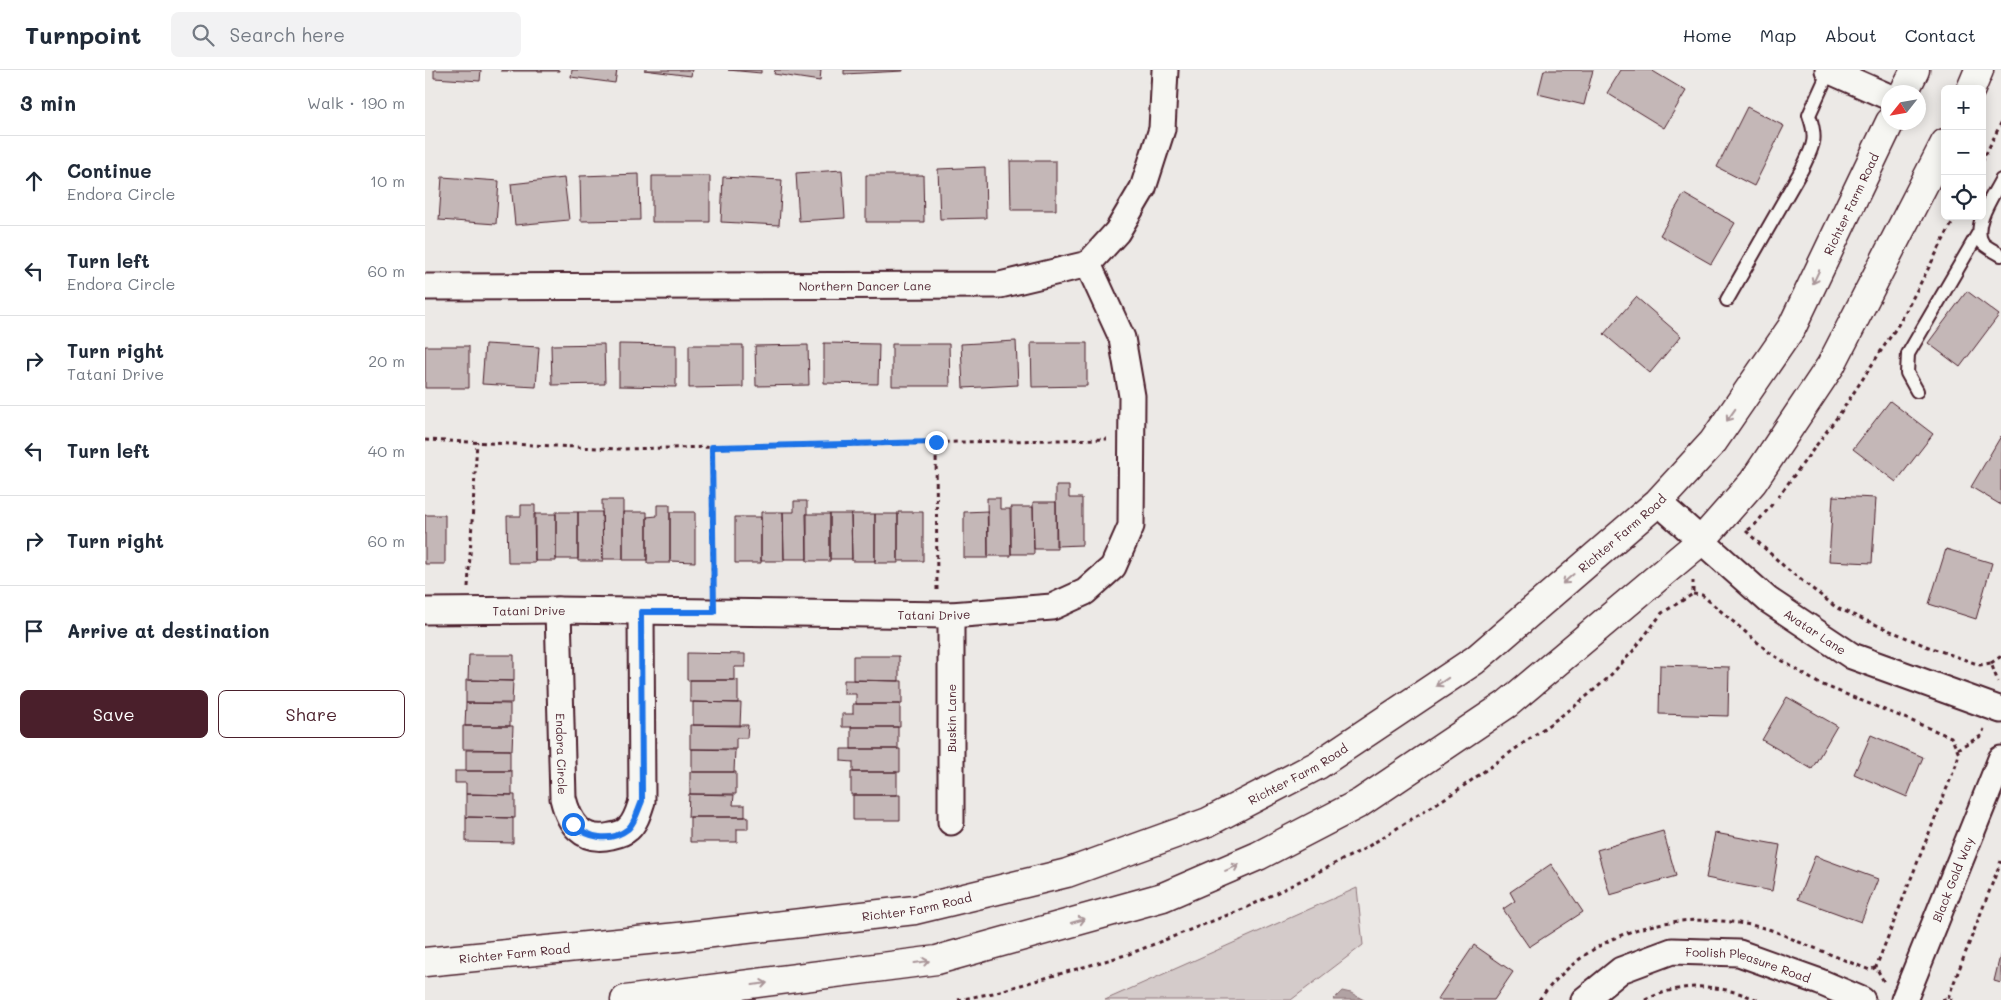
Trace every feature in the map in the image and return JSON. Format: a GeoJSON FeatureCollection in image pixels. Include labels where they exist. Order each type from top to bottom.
{"type":"FeatureCollection","features":[{"type":"Feature","properties":{"kind":"main road"},"geometry":{"type":"LineString","coordinates":[[1908,85],[1915,70]]}},
{"type":"Feature","properties":{"kind":"main road"},"geometry":{"type":"LineString","coordinates":[[1973,85],[1979,70]]}},
{"type":"Feature","properties":{"kind":"main road","name":"Richter Farm Road"},"geometry":{"type":"LineString","coordinates":[[425,962],[669,938],[915,910],[1067,873],[1208,822],[1318,765],[1475,660],[1659,502],[1713,442],[1793,327],[1886,130]]}},
{"type":"Feature","properties":{"kind":"main road"},"geometry":{"type":"LineString","coordinates":[[625,1000],[937,960],[1163,897],[1258,856],[1361,804],[1498,709],[1701,541],[1753,482],[1831,365],[1941,151]]}},
{"type":"Feature","properties":{"kind":"street"},"geometry":{"type":"LineString","coordinates":[[1089,264],[1117,232],[1143,188],[1162,129],[1165,70]]}},
{"type":"Feature","properties":{"kind":"street"},"geometry":{"type":"LineString","coordinates":[[1829,70],[1881,94]]}},
{"type":"Feature","properties":{"kind":"street","name":"Northern Dancer Lane"},"geometry":{"type":"LineString","coordinates":[[425,287],[1000,285],[1089,264]]}},
{"type":"Feature","properties":{"kind":"street","name":"Tatani Drive"},"geometry":{"type":"LineString","coordinates":[[425,611],[558,610],[944,614],[1052,607],[1085,592],[1113,567],[1131,526],[1132,396],[1122,338],[1089,264]]}},
{"type":"Feature","properties":{"kind":"street","name":"Avatar Lane"},"geometry":{"type":"LineString","coordinates":[[1659,502],[1768,600],[1852,656],[1998,709]]}},
{"type":"Feature","properties":{"kind":"street","name":"Endora Circle"},"geometry":{"type":"LineString","coordinates":[[558,610],[563,798],[567,814],[573,824],[587,834],[603,838],[619,834],[628,829],[636,817],[642,801],[641,612]]}},
{"type":"Feature","properties":{"kind":"street","name":"Buskin Lane"},"geometry":{"type":"LineString","coordinates":[[944,614],[951,822]]}},
{"type":"Feature","properties":{"kind":"street","name":"Black Gold Way"},"geometry":{"type":"LineString","coordinates":[[1904,1000],[2001,759]]}},
{"type":"Feature","properties":{"kind":"street","name":"Foolish Pleasure Road"},"geometry":{"type":"LineString","coordinates":[[1584,1000],[1621,970],[1672,951],[1739,953],[1820,982],[1862,1000]]}},
{"type":"Feature","properties":{"kind":"lane"},"geometry":{"type":"LineString","coordinates":[[1727,300],[1802,169],[1813,146],[1815,131],[1809,115],[1829,70]]}},
{"type":"Feature","properties":{"kind":"lane"},"geometry":{"type":"LineString","coordinates":[[2001,180],[1979,224],[1982,243],[2001,255]]}},
{"type":"Feature","properties":{"kind":"lane"},"geometry":{"type":"LineString","coordinates":[[1917,391],[1907,373],[1907,354],[1979,232]]}},
{"type":"Feature","properties":{"kind":"path"},"geometry":{"type":"LineString","coordinates":[[1986,154],[2001,123]]}},
{"type":"Feature","properties":{"kind":"path"},"geometry":{"type":"LineString","coordinates":[[425,440],[619,449],[1132,438]]}},
{"type":"Feature","properties":{"kind":"path"},"geometry":{"type":"LineString","coordinates":[[466,610],[477,442]]}},
{"type":"Feature","properties":{"kind":"path"},"geometry":{"type":"LineString","coordinates":[[936,442],[944,614]]}},
{"type":"Feature","properties":{"kind":"path"},"geometry":{"type":"LineString","coordinates":[[712,447],[714,612]]}},
{"type":"Feature","properties":{"kind":"path"},"geometry":{"type":"LineString","coordinates":[[1745,532],[1787,569],[1837,608],[1935,649],[1980,665],[1991,663],[2000,657],[2001,653]]}},
{"type":"Feature","properties":{"kind":"path"},"geometry":{"type":"LineString","coordinates":[[1693,594],[1702,596],[1770,653],[1819,683],[1951,737],[1957,749],[1959,754],[1956,764],[1876,967]]}},
{"type":"Feature","properties":{"kind":"path"},"geometry":{"type":"LineString","coordinates":[[1957,749],[1981,736],[1998,709],[1999,686],[1991,663]]}},
{"type":"Feature","properties":{"kind":"path"},"geometry":{"type":"LineString","coordinates":[[1948,998],[2001,861]]}},
{"type":"Feature","properties":{"kind":"path"},"geometry":{"type":"LineString","coordinates":[[1645,1000],[1663,991],[1703,986],[1735,991],[1758,1000]]}},
{"type":"Feature","properties":{"kind":"path"},"geometry":{"type":"LineString","coordinates":[[1942,1000],[1948,998],[1952,1000]]}},
{"type":"Feature","properties":{"kind":"shaded area"},"geometry":{"type":"Polygon","coordinates":[[[1357,888],[1363,945],[1291,1000],[1105,1000],[1357,888]]]}},
{"type":"Feature","properties":{"kind":"shaded area"},"geometry":{"type":"Polygon","coordinates":[[[1342,991],[1351,993],[1364,1000],[1333,1000],[1342,991]]]}},
{"type":"Feature","properties":{"kind":"building"},"geometry":{"type":"Polygon","coordinates":[[[434,70],[481,70],[480,81],[434,78],[434,70]]]}},
{"type":"Feature","properties":{"kind":"building"},"geometry":{"type":"Polygon","coordinates":[[[501,70],[559,71],[501,71],[501,70]]]}},
{"type":"Feature","properties":{"kind":"building"},"geometry":{"type":"Polygon","coordinates":[[[572,70],[617,70],[615,83],[571,77],[572,70]]]}},
{"type":"Feature","properties":{"kind":"building"},"geometry":{"type":"Polygon","coordinates":[[[644,70],[692,70],[691,76],[644,70]]]}},
{"type":"Feature","properties":{"kind":"building"},"geometry":{"type":"Polygon","coordinates":[[[728,70],[761,70],[761,73],[728,70]]]}},
{"type":"Feature","properties":{"kind":"building"},"geometry":{"type":"Polygon","coordinates":[[[775,70],[821,70],[820,81],[774,74],[775,70]]]}},
{"type":"Feature","properties":{"kind":"building"},"geometry":{"type":"Polygon","coordinates":[[[844,70],[903,70],[903,71],[844,74],[844,70]]]}},
{"type":"Feature","properties":{"kind":"building"},"geometry":{"type":"Polygon","coordinates":[[[1544,70],[1593,70],[1584,105],[1538,94],[1544,70]]]}},
{"type":"Feature","properties":{"kind":"building"},"geometry":{"type":"Polygon","coordinates":[[[1621,70],[1651,70],[1686,91],[1664,128],[1607,93],[1621,70]]]}},
{"type":"Feature","properties":{"kind":"building"},"geometry":{"type":"Polygon","coordinates":[[[1747,107],[1784,126],[1754,186],[1717,167],[1747,107]]]}},
{"type":"Feature","properties":{"kind":"building"},"geometry":{"type":"Polygon","coordinates":[[[1010,161],[1056,161],[1056,210],[1011,210],[1010,161]]]}},
{"type":"Feature","properties":{"kind":"building"},"geometry":{"type":"Polygon","coordinates":[[[985,167],[986,218],[940,219],[938,169],[985,167]]]}},
{"type":"Feature","properties":{"kind":"building"},"geometry":{"type":"Polygon","coordinates":[[[842,170],[845,218],[799,221],[796,173],[842,170]]]}},
{"type":"Feature","properties":{"kind":"building"},"geometry":{"type":"Polygon","coordinates":[[[639,174],[640,220],[581,221],[580,176],[639,174]]]}},
{"type":"Feature","properties":{"kind":"building"},"geometry":{"type":"Polygon","coordinates":[[[866,175],[923,175],[924,222],[866,222],[866,175]]]}},
{"type":"Feature","properties":{"kind":"building"},"geometry":{"type":"Polygon","coordinates":[[[652,176],[710,176],[710,222],[652,222],[652,176]]]}},
{"type":"Feature","properties":{"kind":"building"},"geometry":{"type":"Polygon","coordinates":[[[442,177],[499,181],[496,224],[439,220],[442,177]]]}},
{"type":"Feature","properties":{"kind":"building"},"geometry":{"type":"Polygon","coordinates":[[[723,177],[782,180],[779,225],[721,222],[723,177]]]}},
{"type":"Feature","properties":{"kind":"building"},"geometry":{"type":"Polygon","coordinates":[[[564,178],[569,220],[515,225],[511,184],[564,178]]]}},
{"type":"Feature","properties":{"kind":"building"},"geometry":{"type":"Polygon","coordinates":[[[1684,194],[1735,223],[1711,264],[1660,235],[1684,194]]]}},
{"type":"Feature","properties":{"kind":"building"},"geometry":{"type":"Polygon","coordinates":[[[1967,291],[1999,315],[1960,367],[1928,343],[1967,291]]]}},
{"type":"Feature","properties":{"kind":"building"},"geometry":{"type":"Polygon","coordinates":[[[1636,297],[1681,336],[1650,373],[1604,334],[1636,297]]]}},
{"type":"Feature","properties":{"kind":"building"},"geometry":{"type":"Polygon","coordinates":[[[1016,341],[1018,385],[963,388],[961,344],[1016,341]]]}},
{"type":"Feature","properties":{"kind":"building"},"geometry":{"type":"Polygon","coordinates":[[[824,343],[879,344],[878,384],[824,383],[824,343]]]}},
{"type":"Feature","properties":{"kind":"building"},"geometry":{"type":"Polygon","coordinates":[[[1031,343],[1087,343],[1087,386],[1032,387],[1031,343]]]}},
{"type":"Feature","properties":{"kind":"building"},"geometry":{"type":"Polygon","coordinates":[[[485,344],[539,347],[536,387],[482,384],[485,344]]]}},
{"type":"Feature","properties":{"kind":"building"},"geometry":{"type":"Polygon","coordinates":[[[604,344],[605,384],[552,385],[551,345],[604,344]]]}},
{"type":"Feature","properties":{"kind":"building"},"geometry":{"type":"Polygon","coordinates":[[[619,344],[676,345],[676,387],[619,386],[619,344]]]}},
{"type":"Feature","properties":{"kind":"building"},"geometry":{"type":"Polygon","coordinates":[[[892,344],[949,344],[950,386],[892,386],[892,344]]]}},
{"type":"Feature","properties":{"kind":"building"},"geometry":{"type":"Polygon","coordinates":[[[689,345],[743,345],[743,387],[689,388],[689,345]]]}},
{"type":"Feature","properties":{"kind":"building"},"geometry":{"type":"Polygon","coordinates":[[[808,345],[809,385],[756,386],[755,346],[808,345]]]}},
{"type":"Feature","properties":{"kind":"building"},"geometry":{"type":"Polygon","coordinates":[[[425,346],[469,346],[469,388],[425,388],[425,346]]]}},
{"type":"Feature","properties":{"kind":"building"},"geometry":{"type":"Polygon","coordinates":[[[1890,401],[1933,434],[1896,482],[1853,449],[1890,401]]]}},
{"type":"Feature","properties":{"kind":"building"},"geometry":{"type":"Polygon","coordinates":[[[2001,436],[2001,505],[1971,487],[2001,436]]]}},
{"type":"Feature","properties":{"kind":"building"},"geometry":{"type":"Polygon","coordinates":[[[1056,486],[1069,486],[1069,498],[1082,498],[1082,545],[1056,546],[1056,486]]]}},
{"type":"Feature","properties":{"kind":"building"},"geometry":{"type":"Polygon","coordinates":[[[1833,496],[1876,498],[1872,563],[1829,561],[1833,496]]]}},
{"type":"Feature","properties":{"kind":"building"},"geometry":{"type":"Polygon","coordinates":[[[987,498],[1000,498],[1000,509],[1010,509],[1011,556],[988,556],[987,498]]]}},
{"type":"Feature","properties":{"kind":"building"},"geometry":{"type":"Polygon","coordinates":[[[602,500],[623,500],[623,559],[603,559],[602,500]]]}},
{"type":"Feature","properties":{"kind":"building"},"geometry":{"type":"Polygon","coordinates":[[[794,501],[807,501],[807,559],[784,559],[783,512],[794,512],[794,501]]]}},
{"type":"Feature","properties":{"kind":"building"},"geometry":{"type":"Polygon","coordinates":[[[1033,502],[1056,502],[1057,549],[1034,549],[1033,502]]]}},
{"type":"Feature","properties":{"kind":"building"},"geometry":{"type":"Polygon","coordinates":[[[521,505],[535,505],[535,563],[508,563],[507,516],[521,516],[521,505]]]}},
{"type":"Feature","properties":{"kind":"building"},"geometry":{"type":"Polygon","coordinates":[[[657,505],[670,505],[670,563],[647,563],[647,517],[657,516],[657,505]]]}},
{"type":"Feature","properties":{"kind":"building"},"geometry":{"type":"Polygon","coordinates":[[[1011,507],[1033,507],[1034,554],[1011,554],[1011,507]]]}},
{"type":"Feature","properties":{"kind":"building"},"geometry":{"type":"Polygon","coordinates":[[[988,511],[988,558],[964,558],[964,512],[988,511]]]}},
{"type":"Feature","properties":{"kind":"building"},"geometry":{"type":"Polygon","coordinates":[[[556,512],[578,512],[578,559],[556,559],[556,512]]]}},
{"type":"Feature","properties":{"kind":"building"},"geometry":{"type":"Polygon","coordinates":[[[578,512],[602,512],[603,561],[578,561],[578,512]]]}},
{"type":"Feature","properties":{"kind":"building"},"geometry":{"type":"Polygon","coordinates":[[[623,512],[647,512],[647,560],[623,560],[623,512]]]}},
{"type":"Feature","properties":{"kind":"building"},"geometry":{"type":"Polygon","coordinates":[[[670,512],[695,512],[695,562],[670,561],[670,512]]]}},
{"type":"Feature","properties":{"kind":"building"},"geometry":{"type":"Polygon","coordinates":[[[761,512],[783,512],[784,561],[761,561],[761,512]]]}},
{"type":"Feature","properties":{"kind":"building"},"geometry":{"type":"Polygon","coordinates":[[[898,512],[923,512],[923,561],[898,561],[898,512]]]}},
{"type":"Feature","properties":{"kind":"building"},"geometry":{"type":"Polygon","coordinates":[[[534,514],[556,514],[556,561],[535,561],[534,514]]]}},
{"type":"Feature","properties":{"kind":"building"},"geometry":{"type":"Polygon","coordinates":[[[806,514],[830,514],[830,561],[807,561],[806,514]]]}},
{"type":"Feature","properties":{"kind":"building"},"geometry":{"type":"Polygon","coordinates":[[[830,514],[851,514],[852,559],[830,559],[830,514]]]}},
{"type":"Feature","properties":{"kind":"building"},"geometry":{"type":"Polygon","coordinates":[[[851,514],[875,514],[875,561],[852,561],[851,514]]]}},
{"type":"Feature","properties":{"kind":"building"},"geometry":{"type":"Polygon","coordinates":[[[875,514],[898,514],[898,563],[875,563],[875,514]]]}},
{"type":"Feature","properties":{"kind":"building"},"geometry":{"type":"Polygon","coordinates":[[[425,515],[445,515],[445,564],[425,564],[425,515]]]}},
{"type":"Feature","properties":{"kind":"building"},"geometry":{"type":"Polygon","coordinates":[[[735,517],[761,517],[761,563],[735,563],[735,517]]]}},
{"type":"Feature","properties":{"kind":"building"},"geometry":{"type":"Polygon","coordinates":[[[1946,549],[1992,563],[1976,619],[1929,604],[1946,549]]]}},
{"type":"Feature","properties":{"kind":"building"},"geometry":{"type":"Polygon","coordinates":[[[687,653],[745,654],[745,667],[734,667],[734,680],[687,680],[687,653]]]}},
{"type":"Feature","properties":{"kind":"building"},"geometry":{"type":"Polygon","coordinates":[[[469,655],[514,655],[514,681],[468,680],[469,655]]]}},
{"type":"Feature","properties":{"kind":"building"},"geometry":{"type":"Polygon","coordinates":[[[853,656],[899,656],[899,681],[853,680],[853,656]]]}},
{"type":"Feature","properties":{"kind":"building"},"geometry":{"type":"Polygon","coordinates":[[[1660,665],[1729,667],[1728,716],[1659,714],[1660,665]]]}},
{"type":"Feature","properties":{"kind":"building"},"geometry":{"type":"Polygon","coordinates":[[[466,680],[513,681],[512,703],[466,703],[466,680]]]}},
{"type":"Feature","properties":{"kind":"building"},"geometry":{"type":"Polygon","coordinates":[[[690,680],[738,680],[738,703],[690,702],[690,680]]]}},
{"type":"Feature","properties":{"kind":"building"},"geometry":{"type":"Polygon","coordinates":[[[844,680],[902,681],[902,704],[856,704],[856,694],[844,694],[844,680]]]}},
{"type":"Feature","properties":{"kind":"building"},"geometry":{"type":"Polygon","coordinates":[[[1787,697],[1837,726],[1812,769],[1762,740],[1787,697]]]}},
{"type":"Feature","properties":{"kind":"building"},"geometry":{"type":"Polygon","coordinates":[[[693,702],[741,703],[740,726],[693,725],[693,702]]]}},
{"type":"Feature","properties":{"kind":"building"},"geometry":{"type":"Polygon","coordinates":[[[466,703],[510,704],[510,726],[465,726],[466,703]]]}},
{"type":"Feature","properties":{"kind":"building"},"geometry":{"type":"Polygon","coordinates":[[[853,704],[900,704],[900,727],[842,727],[842,714],[853,714],[853,704]]]}},
{"type":"Feature","properties":{"kind":"building"},"geometry":{"type":"Polygon","coordinates":[[[690,725],[748,725],[747,738],[736,738],[736,749],[690,749],[690,725]]]}},
{"type":"Feature","properties":{"kind":"building"},"geometry":{"type":"Polygon","coordinates":[[[463,726],[513,726],[512,750],[463,749],[463,726]]]}},
{"type":"Feature","properties":{"kind":"building"},"geometry":{"type":"Polygon","coordinates":[[[851,727],[898,727],[898,749],[851,749],[851,727]]]}},
{"type":"Feature","properties":{"kind":"building"},"geometry":{"type":"Polygon","coordinates":[[[1871,735],[1923,757],[1907,797],[1854,774],[1871,735]]]}},
{"type":"Feature","properties":{"kind":"building"},"geometry":{"type":"Polygon","coordinates":[[[692,749],[735,750],[734,772],[692,772],[692,749]]]}},
{"type":"Feature","properties":{"kind":"building"},"geometry":{"type":"Polygon","coordinates":[[[841,749],[900,749],[900,772],[853,772],[853,762],[841,761],[841,749]]]}},
{"type":"Feature","properties":{"kind":"building"},"geometry":{"type":"Polygon","coordinates":[[[466,750],[510,750],[510,771],[466,771],[466,750]]]}},
{"type":"Feature","properties":{"kind":"building"},"geometry":{"type":"Polygon","coordinates":[[[455,771],[512,771],[512,795],[466,794],[466,783],[455,783],[455,771]]]}},
{"type":"Feature","properties":{"kind":"building"},"geometry":{"type":"Polygon","coordinates":[[[690,772],[736,772],[736,794],[690,794],[690,772]]]}},
{"type":"Feature","properties":{"kind":"building"},"geometry":{"type":"Polygon","coordinates":[[[851,772],[897,772],[897,795],[851,795],[851,772]]]}},
{"type":"Feature","properties":{"kind":"building"},"geometry":{"type":"Polygon","coordinates":[[[466,794],[515,795],[515,818],[466,817],[466,794]]]}},
{"type":"Feature","properties":{"kind":"building"},"geometry":{"type":"Polygon","coordinates":[[[689,794],[734,795],[733,805],[745,805],[745,817],[688,817],[689,794]]]}},
{"type":"Feature","properties":{"kind":"building"},"geometry":{"type":"Polygon","coordinates":[[[853,795],[900,795],[900,820],[853,820],[853,795]]]}},
{"type":"Feature","properties":{"kind":"building"},"geometry":{"type":"Polygon","coordinates":[[[466,817],[513,818],[513,843],[466,842],[466,817]]]}},
{"type":"Feature","properties":{"kind":"building"},"geometry":{"type":"Polygon","coordinates":[[[690,817],[748,817],[748,829],[737,829],[737,842],[690,842],[690,817]]]}},
{"type":"Feature","properties":{"kind":"building"},"geometry":{"type":"Polygon","coordinates":[[[1663,831],[1676,876],[1610,895],[1597,850],[1663,831]]]}},
{"type":"Feature","properties":{"kind":"building"},"geometry":{"type":"Polygon","coordinates":[[[1715,833],[1780,845],[1772,891],[1706,878],[1715,833]]]}},
{"type":"Feature","properties":{"kind":"building"},"geometry":{"type":"Polygon","coordinates":[[[1815,856],[1878,879],[1861,922],[1798,899],[1815,856]]]}},
{"type":"Feature","properties":{"kind":"building"},"geometry":{"type":"Polygon","coordinates":[[[1551,864],[1583,912],[1529,947],[1503,909],[1515,901],[1510,892],[1551,864]]]}},
{"type":"Feature","properties":{"kind":"building"},"geometry":{"type":"Polygon","coordinates":[[[1474,945],[1513,972],[1494,1000],[1437,1000],[1474,945]]]}},
{"type":"Feature","properties":{"kind":"building"},"geometry":{"type":"Polygon","coordinates":[[[2001,952],[2001,983],[1994,981],[2001,952]]]}},
{"type":"Feature","properties":{"kind":"route"},"geometry":{"type":"LineString","coordinates":[[573,824],[591,837],[603,838],[619,834],[628,829],[636,817],[642,801],[641,612],[714,612],[712,447],[936,442]]}}]}
